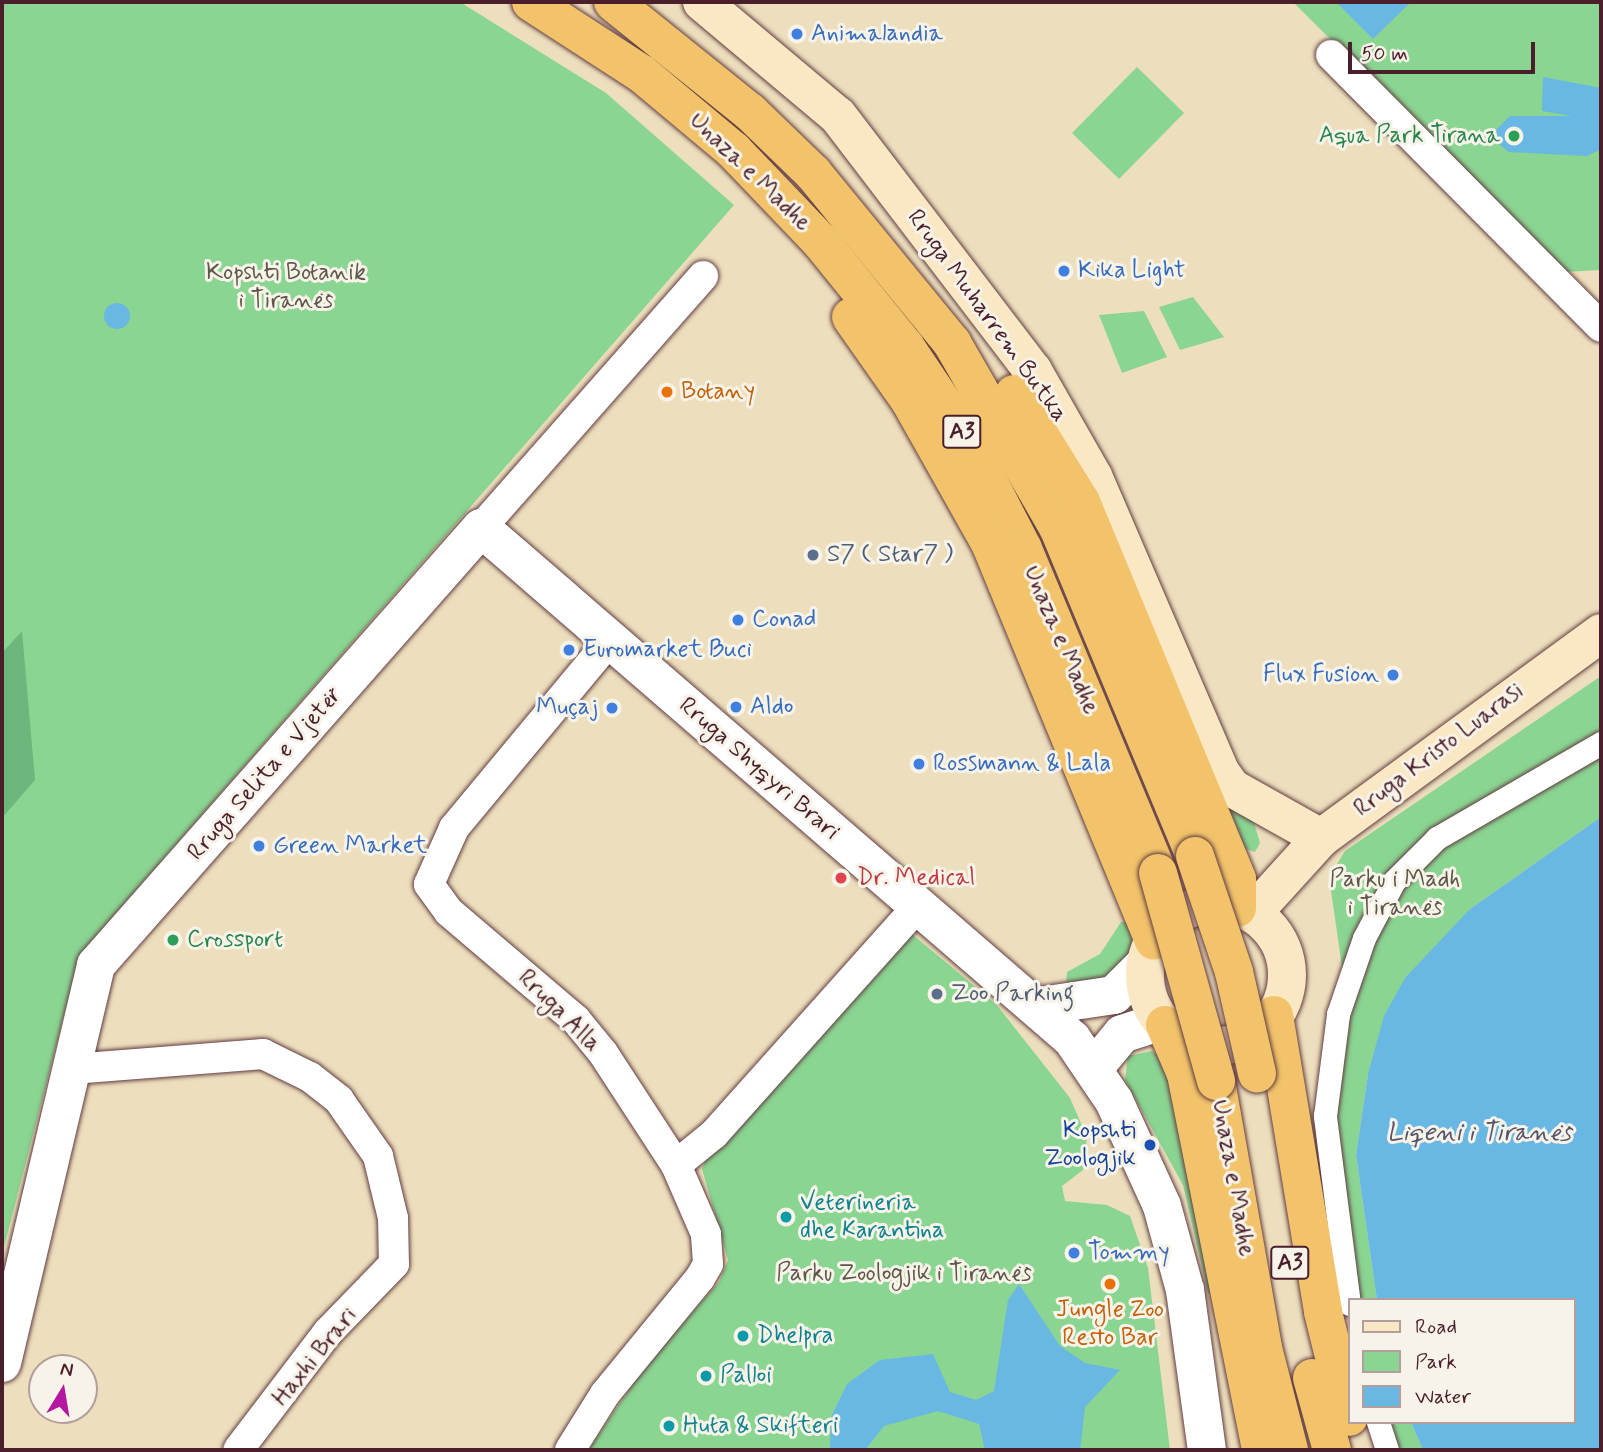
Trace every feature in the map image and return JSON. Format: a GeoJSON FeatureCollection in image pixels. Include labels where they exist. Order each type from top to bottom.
{"type":"FeatureCollection","features":[{"type":"Feature","properties":{"kind":"highway","name":"Unaza e Madhe"},"geometry":{"type":"LineString","coordinates":[[531,2],[669,96],[733,151],[821,242],[905,346],[964,434],[1045,598],[1158,873],[1199,1000],[1263,1348],[1289,1450]]}},
{"type":"Feature","properties":{"kind":"highway","name":"Unaza e Madhe"},"geometry":{"type":"LineString","coordinates":[[613,2],[701,70],[864,229],[982,390],[1062,537],[1195,856],[1234,972],[1257,1073],[1299,1319],[1332,1450]]}},
{"type":"Feature","properties":{"kind":"highway"},"geometry":{"type":"LineString","coordinates":[[701,70],[736,79],[822,165],[953,311],[1023,406],[1081,502],[1253,917]]}},
{"type":"Feature","properties":{"kind":"highway"},"geometry":{"type":"LineString","coordinates":[[669,96],[678,123],[815,268],[910,401],[962,488],[1029,631],[1150,951]]}},
{"type":"Feature","properties":{"kind":"highway"},"geometry":{"type":"LineString","coordinates":[[1274,1015],[1323,1312],[1348,1412]]}},
{"type":"Feature","properties":{"kind":"highway"},"geometry":{"type":"LineString","coordinates":[[1164,1023],[1186,1074],[1261,1450]]}},
{"type":"Feature","properties":{"kind":"highway"},"geometry":{"type":"LineString","coordinates":[[1351,1424],[1360,1450]]}},
{"type":"Feature","properties":{"kind":"main road","name":"Rruga Muharrem Butka"},"geometry":{"type":"LineString","coordinates":[[702,2],[838,116],[1033,371],[1093,475],[1222,773],[1239,793],[1321,838]]}},
{"type":"Feature","properties":{"kind":"main road","name":"Rruga Kristo Luarasi"},"geometry":{"type":"LineString","coordinates":[[1253,917],[1289,879],[1321,838],[1601,633]]}},
{"type":"Feature","properties":{"kind":"main road"},"geometry":{"type":"LineString","coordinates":[[1190,909],[1253,917],[1287,976],[1274,1015],[1250,1037],[1218,1046],[1194,1042],[1164,1023],[1148,996],[1150,951],[1190,909]]}},
{"type":"Feature","properties":{"kind":"street"},"geometry":{"type":"LineString","coordinates":[[1331,55],[1601,327]]}},
{"type":"Feature","properties":{"kind":"street","name":"Rruga Selita e Vjetër"},"geometry":{"type":"LineString","coordinates":[[2,1363],[96,965],[703,276]]}},
{"type":"Feature","properties":{"kind":"street","name":"Rruga Shyqyri Brari"},"geometry":{"type":"LineString","coordinates":[[481,528],[918,906],[1041,1006],[1082,1052],[1161,1206],[1185,1290],[1207,1450]]}},
{"type":"Feature","properties":{"kind":"street","name":"Rruga Alla"},"geometry":{"type":"LineString","coordinates":[[570,1450],[605,1394],[708,1264],[706,1234],[676,1165],[633,1092],[576,1020],[450,912],[429,884],[454,828],[611,639]]}},
{"type":"Feature","properties":{"kind":"street"},"geometry":{"type":"LineString","coordinates":[[1348,1298],[1326,1139],[1334,1036],[1364,938],[1394,881],[1417,854],[1601,743]]}},
{"type":"Feature","properties":{"kind":"street"},"geometry":{"type":"LineString","coordinates":[[676,1165],[714,1134],[918,906]]}},
{"type":"Feature","properties":{"kind":"street"},"geometry":{"type":"LineString","coordinates":[[1041,1006],[1101,1000],[1124,988],[1150,951]]}},
{"type":"Feature","properties":{"kind":"street"},"geometry":{"type":"LineString","coordinates":[[1082,1052],[1101,1000]]}},
{"type":"Feature","properties":{"kind":"street"},"geometry":{"type":"LineString","coordinates":[[1082,1052],[1122,1034],[1164,1023]]}},
{"type":"Feature","properties":{"kind":"street","name":"Haxhi Brari"},"geometry":{"type":"LineString","coordinates":[[72,1069],[263,1054],[310,1077],[339,1100],[378,1156],[393,1219],[394,1265],[328,1332],[237,1450]]}},
{"type":"Feature","properties":{"kind":"street"},"geometry":{"type":"LineString","coordinates":[[1379,1424],[1387,1450]]}},
{"type":"Feature","properties":{"kind":"green space","name":"Kopshti Botanik i Tiranës"},"geometry":{"type":"Polygon","coordinates":[[[2,2],[460,2],[606,93],[734,205],[88,945],[74,976],[2,1255],[2,2]]]}},
{"type":"Feature","properties":{"kind":"green space","name":"Aqua Park Tirana"},"geometry":{"type":"Polygon","coordinates":[[[1293,2],[1601,2],[1601,270],[1564,272],[1293,2]]]}},
{"type":"Feature","properties":{"kind":"green space"},"geometry":{"type":"Polygon","coordinates":[[[1137,67],[1184,113],[1119,179],[1072,133],[1137,67]]]}},
{"type":"Feature","properties":{"kind":"green space"},"geometry":{"type":"Polygon","coordinates":[[[1193,297],[1224,337],[1180,350],[1159,307],[1193,297]]]}},
{"type":"Feature","properties":{"kind":"green space"},"geometry":{"type":"Polygon","coordinates":[[[1144,311],[1167,357],[1122,373],[1099,315],[1144,311]]]}},
{"type":"Feature","properties":{"kind":"green space"},"geometry":{"type":"Polygon","coordinates":[[[22,631],[35,780],[2,818],[2,653],[22,631]]]}},
{"type":"Feature","properties":{"kind":"green space","name":"Parku i Madh i Tiranës"},"geometry":{"type":"Polygon","coordinates":[[[1601,676],[1601,817],[1470,909],[1368,1074],[1356,1155],[1377,1298],[1352,1298],[1330,1144],[1347,1001],[1329,877],[1345,851],[1601,676]]]}},
{"type":"Feature","properties":{"kind":"green space"},"geometry":{"type":"Polygon","coordinates":[[[1223,800],[1253,819],[1260,843],[1255,852],[1240,847],[1223,800]]]}},
{"type":"Feature","properties":{"kind":"green space"},"geometry":{"type":"Polygon","coordinates":[[[1121,922],[1128,922],[1134,940],[1120,973],[1066,986],[1067,972],[1100,954],[1121,922]]]}},
{"type":"Feature","properties":{"kind":"green space","name":"Parku Zoologjik i Tiranës"},"geometry":{"type":"Polygon","coordinates":[[[907,930],[996,1004],[1070,1098],[1087,1137],[1083,1170],[1062,1186],[1065,1201],[1107,1205],[1130,1216],[1148,1268],[1170,1450],[588,1450],[648,1362],[719,1282],[728,1260],[702,1169],[707,1155],[907,930]]]}},
{"type":"Feature","properties":{"kind":"green space"},"geometry":{"type":"Polygon","coordinates":[[[1152,1051],[1165,1060],[1216,1292],[1208,1293],[1183,1185],[1125,1080],[1128,1056],[1152,1051]]]}},
{"type":"Feature","properties":{"kind":"green space"},"geometry":{"type":"Polygon","coordinates":[[[1383,1424],[1412,1424],[1423,1450],[1391,1450],[1383,1424]]]}},
{"type":"Feature","properties":{"kind":"water"},"geometry":{"type":"Polygon","coordinates":[[[1336,2],[1411,2],[1373,39],[1336,2]]]}},
{"type":"Feature","properties":{"kind":"water"},"geometry":{"type":"Polygon","coordinates":[[[1543,77],[1601,88],[1601,149],[1587,156],[1509,152],[1498,143],[1495,131],[1510,116],[1572,116],[1542,111],[1543,77]]]}},
{"type":"Feature","properties":{"kind":"water"},"geometry":{"type":"Polygon","coordinates":[[[117,303],[126,307],[130,316],[126,325],[117,329],[108,325],[104,316],[108,307],[117,303]]]}},
{"type":"Feature","properties":{"kind":"water","name":"Liqeni i Tiranës"},"geometry":{"type":"Polygon","coordinates":[[[1601,817],[1601,1450],[1423,1450],[1412,1424],[1575,1424],[1575,1298],[1377,1298],[1356,1155],[1368,1074],[1384,1016],[1405,978],[1470,909],[1601,817]]]}},
{"type":"Feature","properties":{"kind":"water"},"geometry":{"type":"Polygon","coordinates":[[[1019,1284],[1060,1346],[1085,1363],[1120,1370],[1085,1407],[1080,1450],[985,1450],[979,1424],[938,1411],[884,1426],[865,1450],[830,1450],[831,1417],[847,1384],[880,1360],[933,1354],[950,1392],[976,1400],[994,1391],[1008,1300],[1019,1284]]]}},
{"type":"Feature","properties":{"kind":"place","name":"Animalandia"},"geometry":{"type":"Point","coordinates":[797,34]}},
{"type":"Feature","properties":{"kind":"place","name":"Aqua Park Tirana"},"geometry":{"type":"Point","coordinates":[1514,136]}},
{"type":"Feature","properties":{"kind":"place","name":"Kika Light"},"geometry":{"type":"Point","coordinates":[1064,271]}},
{"type":"Feature","properties":{"kind":"place","name":"Botany"},"geometry":{"type":"Point","coordinates":[667,392]}},
{"type":"Feature","properties":{"kind":"place","name":"S7 ( Star7 )"},"geometry":{"type":"Point","coordinates":[813,555]}},
{"type":"Feature","properties":{"kind":"place","name":"Conad"},"geometry":{"type":"Point","coordinates":[738,620]}},
{"type":"Feature","properties":{"kind":"place","name":"Euromarket Buci"},"geometry":{"type":"Point","coordinates":[569,650]}},
{"type":"Feature","properties":{"kind":"place","name":"Flux Fusion"},"geometry":{"type":"Point","coordinates":[1393,675]}},
{"type":"Feature","properties":{"kind":"place","name":"Aldo"},"geometry":{"type":"Point","coordinates":[736,707]}},
{"type":"Feature","properties":{"kind":"place","name":"Muçaj"},"geometry":{"type":"Point","coordinates":[612,708]}},
{"type":"Feature","properties":{"kind":"place","name":"Rossmann & Lala"},"geometry":{"type":"Point","coordinates":[919,764]}},
{"type":"Feature","properties":{"kind":"place","name":"Green Market"},"geometry":{"type":"Point","coordinates":[259,846]}},
{"type":"Feature","properties":{"kind":"place","name":"Dr. Medical"},"geometry":{"type":"Point","coordinates":[841,878]}},
{"type":"Feature","properties":{"kind":"place","name":"Crossport"},"geometry":{"type":"Point","coordinates":[173,940]}},
{"type":"Feature","properties":{"kind":"place","name":"Zoo Parking"},"geometry":{"type":"Point","coordinates":[937,994]}},
{"type":"Feature","properties":{"kind":"place","name":"Kopshti Zoologjik"},"geometry":{"type":"Point","coordinates":[1150,1145]}},
{"type":"Feature","properties":{"kind":"place","name":"Veterineria dhe Karantina"},"geometry":{"type":"Point","coordinates":[786,1217]}},
{"type":"Feature","properties":{"kind":"place","name":"Tommy"},"geometry":{"type":"Point","coordinates":[1074,1253]}},
{"type":"Feature","properties":{"kind":"place","name":"Jungle Zoo Resto Bar"},"geometry":{"type":"Point","coordinates":[1110,1284]}},
{"type":"Feature","properties":{"kind":"place","name":"Dhelpra"},"geometry":{"type":"Point","coordinates":[743,1336]}},
{"type":"Feature","properties":{"kind":"place","name":"Palloi"},"geometry":{"type":"Point","coordinates":[706,1376]}},
{"type":"Feature","properties":{"kind":"place","name":"Huta & Skifteri"},"geometry":{"type":"Point","coordinates":[669,1426]}}]}
